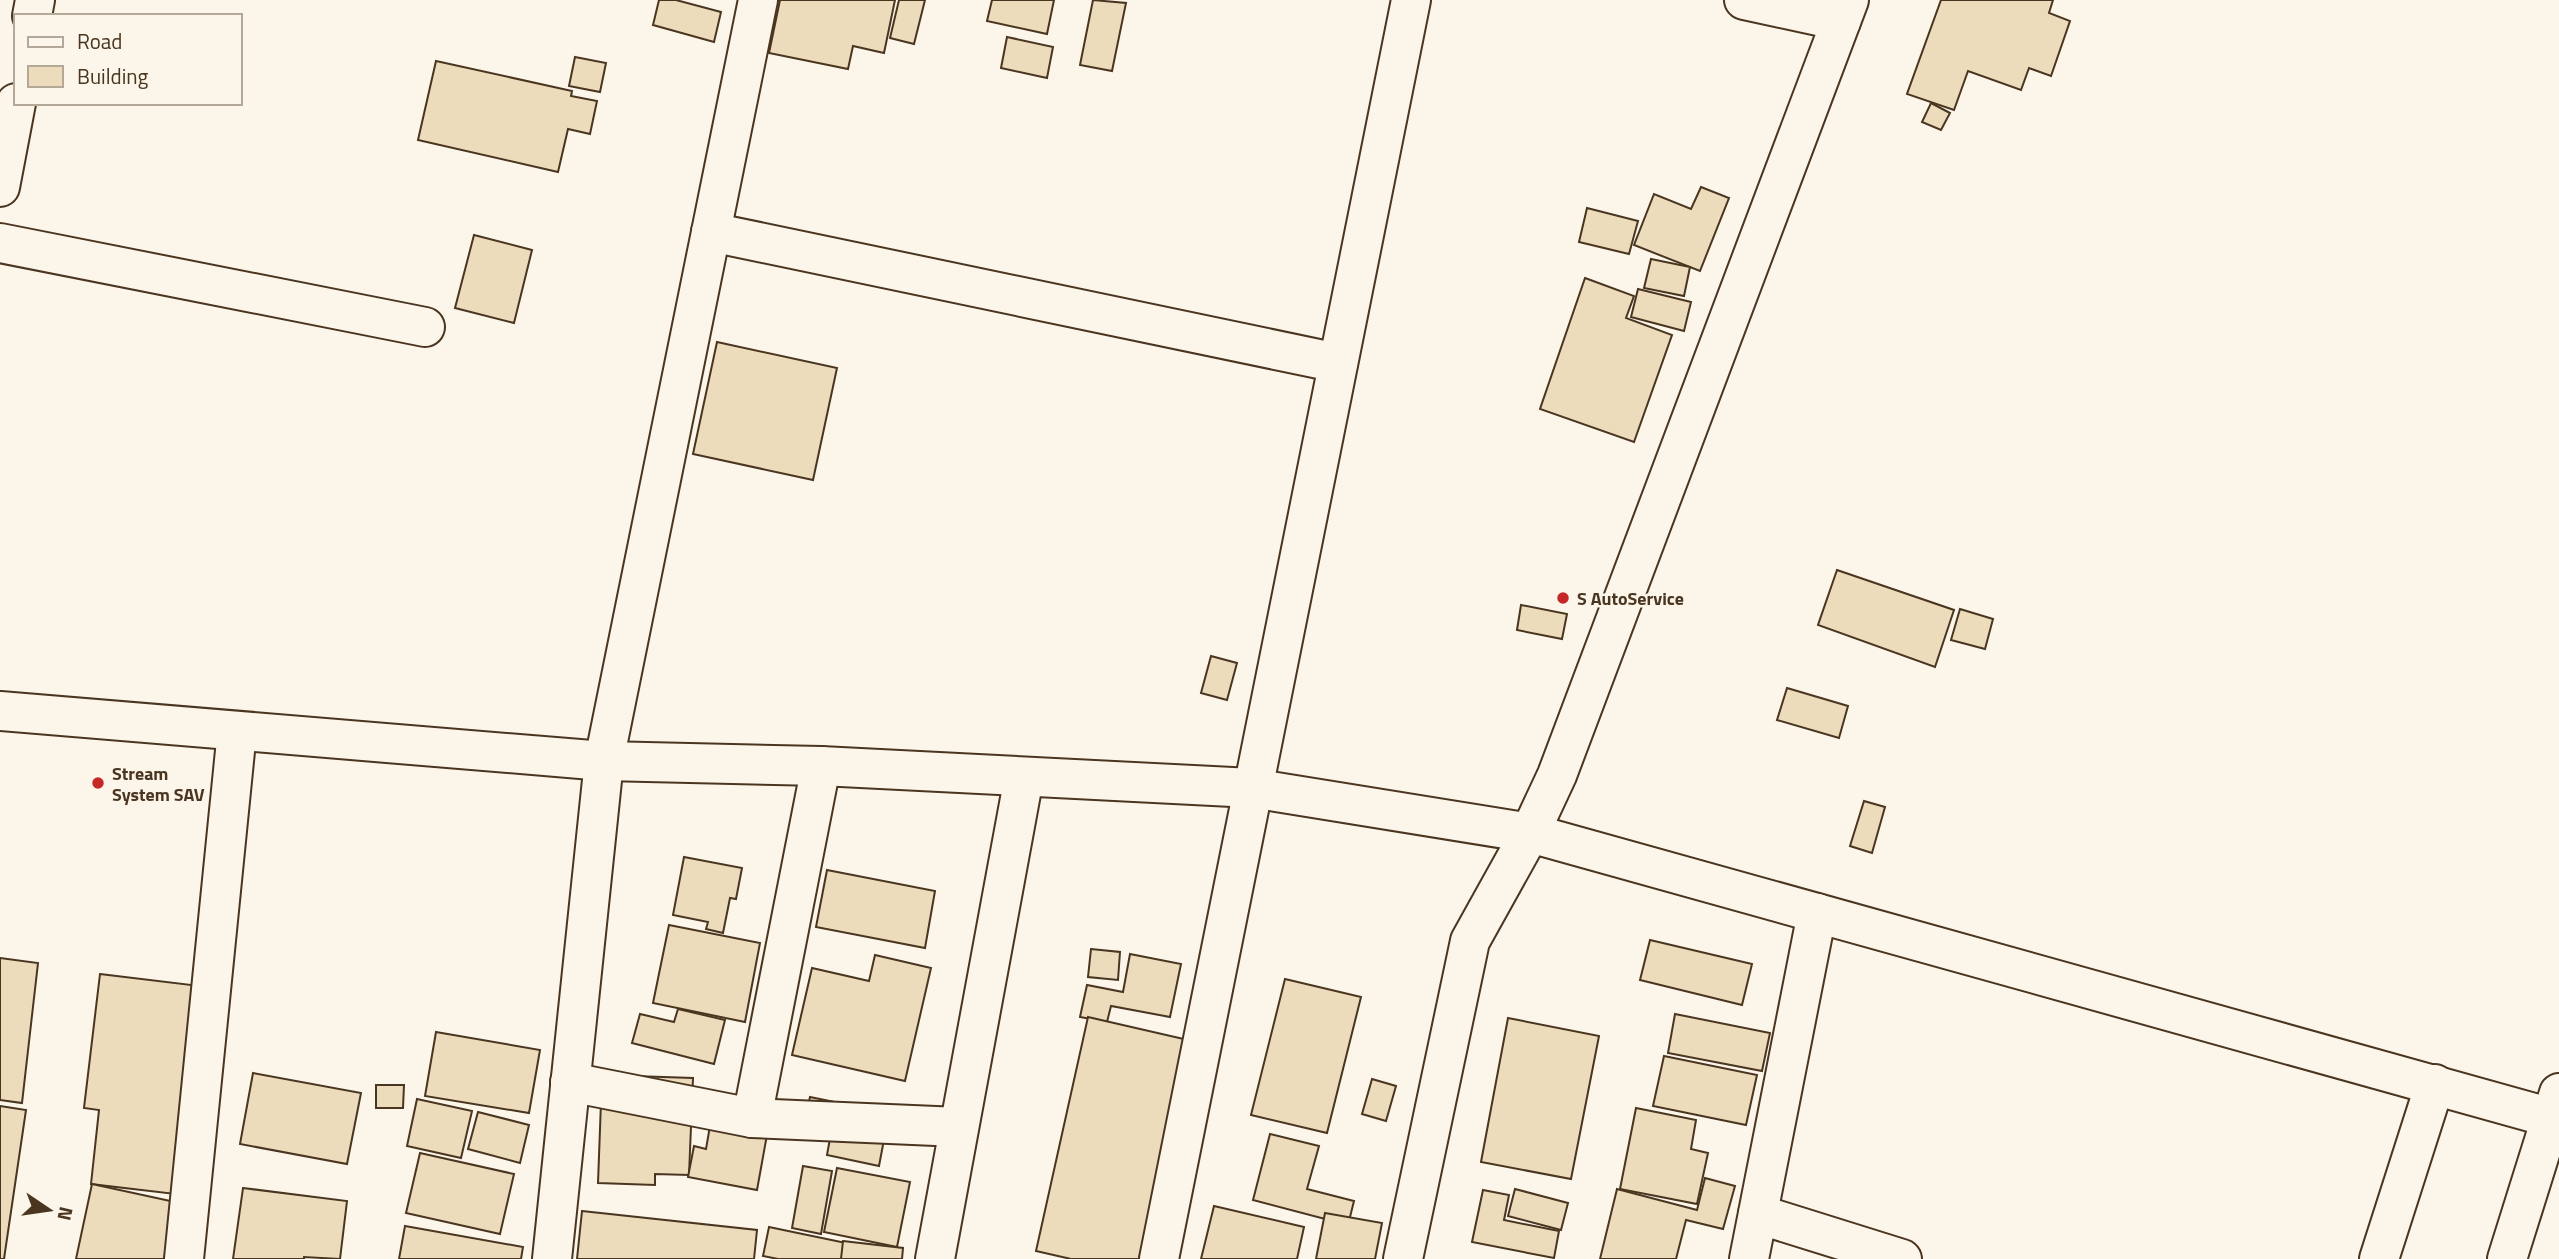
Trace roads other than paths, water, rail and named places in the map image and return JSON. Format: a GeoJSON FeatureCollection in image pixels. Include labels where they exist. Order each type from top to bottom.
{"type":"FeatureCollection","features":[{"type":"Feature","properties":{"kind":"street"},"geometry":{"type":"LineString","coordinates":[[552,1259],[604,761],[758,0]]}},
{"type":"Feature","properties":{"kind":"street"},"geometry":{"type":"LineString","coordinates":[[1159,1259],[1411,0]]}},
{"type":"Feature","properties":{"kind":"street"},"geometry":{"type":"LineString","coordinates":[[1403,1259],[1470,942],[1530,833],[1557,775],[1845,10],[1744,0]]}},
{"type":"Feature","properties":{"kind":"street"},"geometry":{"type":"LineString","coordinates":[[0,187],[16,105]]}},
{"type":"Feature","properties":{"kind":"street"},"geometry":{"type":"LineString","coordinates":[[711,232],[1338,363]]}},
{"type":"Feature","properties":{"kind":"street"},"geometry":{"type":"LineString","coordinates":[[0,243],[425,327]]}},
{"type":"Feature","properties":{"kind":"street"},"geometry":{"type":"LineString","coordinates":[[0,711],[604,761],[821,766],[1252,788],[1530,833],[2435,1084],[2557,1110],[2507,1259]]}},
{"type":"Feature","properties":{"kind":"street"},"geometry":{"type":"LineString","coordinates":[[184,1259],[237,731]]}},
{"type":"Feature","properties":{"kind":"street"},"geometry":{"type":"LineString","coordinates":[[752,1118],[821,766]]}},
{"type":"Feature","properties":{"kind":"street"},"geometry":{"type":"LineString","coordinates":[[935,1259],[1024,777]]}},
{"type":"Feature","properties":{"kind":"street"},"geometry":{"type":"LineString","coordinates":[[1749,1259],[1817,913]]}},
{"type":"Feature","properties":{"kind":"street"},"geometry":{"type":"LineString","coordinates":[[570,1082],[752,1118],[959,1127]]}},
{"type":"Feature","properties":{"kind":"street"},"geometry":{"type":"LineString","coordinates":[[2379,1259],[2435,1084]]}},
{"type":"Feature","properties":{"kind":"street"},"geometry":{"type":"LineString","coordinates":[[1758,1214],[1902,1259]]}},
{"type":"Feature","properties":{"kind":"place","name":"S AutoService"},"geometry":{"type":"Point","coordinates":[1563,598]}},
{"type":"Feature","properties":{"kind":"place","name":"Stream System SAV"},"geometry":{"type":"Point","coordinates":[98,783]}}]}
